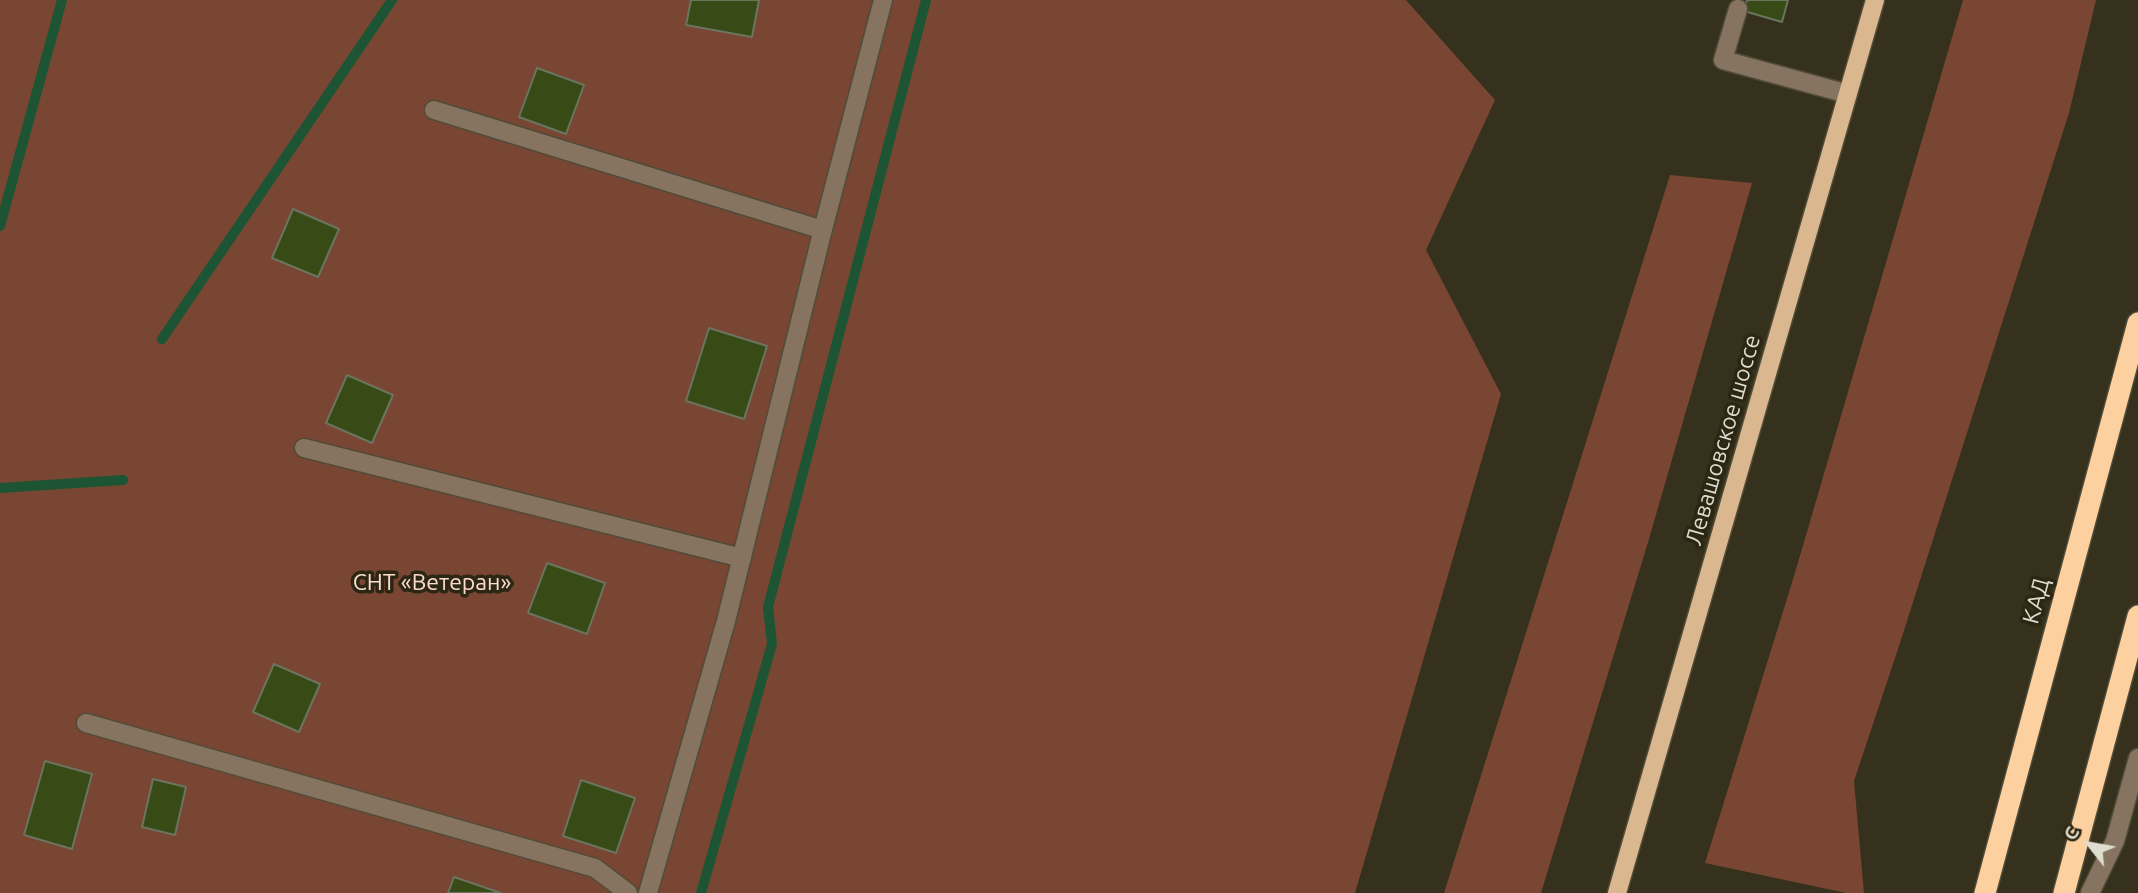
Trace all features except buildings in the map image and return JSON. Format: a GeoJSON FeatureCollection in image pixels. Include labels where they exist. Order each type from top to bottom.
{"type":"FeatureCollection","features":[{"type":"Feature","properties":{"kind":"highway","name":"КАД"},"geometry":{"type":"LineString","coordinates":[[1986,893],[2138,323]]}},
{"type":"Feature","properties":{"kind":"highway"},"geometry":{"type":"LineString","coordinates":[[2064,893],[2138,616]]}},
{"type":"Feature","properties":{"kind":"main road","name":"Левашовское шоссе"},"geometry":{"type":"LineString","coordinates":[[1617,893],[1875,0]]}},
{"type":"Feature","properties":{"kind":"lane"},"geometry":{"type":"LineString","coordinates":[[648,893],[726,621],[883,0]]}},
{"type":"Feature","properties":{"kind":"lane"},"geometry":{"type":"LineString","coordinates":[[1738,9],[1723,60],[1848,94]]}},
{"type":"Feature","properties":{"kind":"lane"},"geometry":{"type":"LineString","coordinates":[[434,110],[823,230]]}},
{"type":"Feature","properties":{"kind":"lane"},"geometry":{"type":"LineString","coordinates":[[304,448],[742,558]]}},
{"type":"Feature","properties":{"kind":"lane"},"geometry":{"type":"LineString","coordinates":[[86,723],[595,868],[628,893]]}},
{"type":"Feature","properties":{"kind":"lane"},"geometry":{"type":"LineString","coordinates":[[2090,893],[2115,841],[2138,758]]}},
{"type":"Feature","properties":{"kind":"green space","name":"СНТ «Ветеран»"},"geometry":{"type":"Polygon","coordinates":[[[0,0],[1406,0],[1495,100],[1426,250],[1501,394],[1355,893],[0,893],[0,0]]]}},
{"type":"Feature","properties":{"kind":"green space"},"geometry":{"type":"Polygon","coordinates":[[[1963,0],[2096,0],[2069,113],[1854,781],[1864,893],[1846,893],[1705,863],[1794,576],[1963,0]]]}},
{"type":"Feature","properties":{"kind":"green space"},"geometry":{"type":"Polygon","coordinates":[[[1670,175],[1752,183],[1649,539],[1541,893],[1444,893],[1670,175]]]}},
{"type":"Feature","properties":{"kind":"waterway"},"geometry":{"type":"LineString","coordinates":[[0,226],[62,0]]}},
{"type":"Feature","properties":{"kind":"waterway"},"geometry":{"type":"LineString","coordinates":[[162,339],[392,0]]}},
{"type":"Feature","properties":{"kind":"waterway"},"geometry":{"type":"LineString","coordinates":[[701,893],[772,644],[768,607],[926,0]]}},
{"type":"Feature","properties":{"kind":"waterway"},"geometry":{"type":"LineString","coordinates":[[0,488],[123,480]]}}]}
